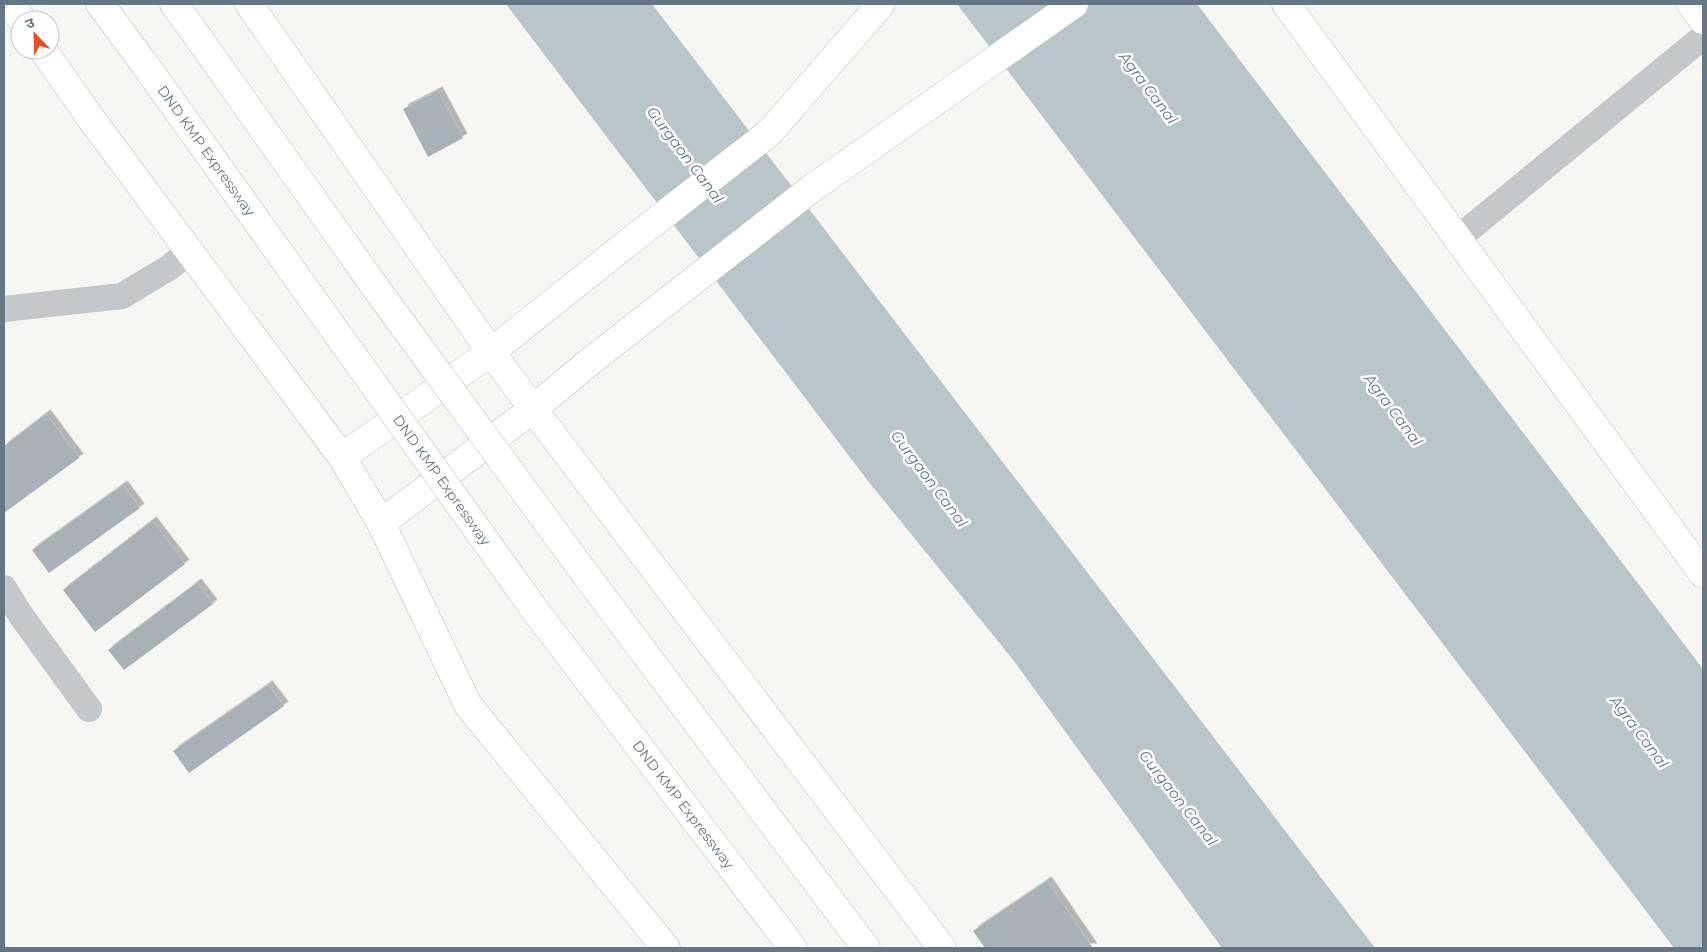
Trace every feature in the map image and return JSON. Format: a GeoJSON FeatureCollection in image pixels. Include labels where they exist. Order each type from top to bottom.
{"type":"FeatureCollection","features":[{"type":"Feature","properties":{"kind":"main road","name":"DND KMP Expressway"},"geometry":{"type":"LineString","coordinates":[[100,4],[537,613],[794,948]]}},
{"type":"Feature","properties":{"kind":"main road"},"geometry":{"type":"LineString","coordinates":[[174,4],[383,299],[586,575],[866,948]]}},
{"type":"Feature","properties":{"kind":"main road"},"geometry":{"type":"LineString","coordinates":[[249,4],[533,409],[942,948]]}},
{"type":"Feature","properties":{"kind":"main road"},"geometry":{"type":"LineString","coordinates":[[342,457],[492,352],[769,133],[881,4]]}},
{"type":"Feature","properties":{"kind":"main road"},"geometry":{"type":"LineString","coordinates":[[381,523],[533,409],[592,360],[811,189],[1074,4]]}},
{"type":"Feature","properties":{"kind":"main road"},"geometry":{"type":"LineString","coordinates":[[1286,4],[1703,574]]}},
{"type":"Feature","properties":{"kind":"main road"},"geometry":{"type":"LineString","coordinates":[[1691,4],[1703,20]]}},
{"type":"Feature","properties":{"kind":"main road"},"geometry":{"type":"LineString","coordinates":[[50,60],[92,120],[342,457],[381,523],[468,705],[662,947]]}},
{"type":"Feature","properties":{"kind":"street"},"geometry":{"type":"LineString","coordinates":[[1457,239],[1703,37]]}},
{"type":"Feature","properties":{"kind":"street"},"geometry":{"type":"LineString","coordinates":[[4,309],[122,296],[170,267],[190,250]]}},
{"type":"Feature","properties":{"kind":"street"},"geometry":{"type":"LineString","coordinates":[[4,588],[22,617],[89,709]]}},
{"type":"Feature","properties":{"kind":"water","name":"Gurgaon Canal"},"geometry":{"type":"Polygon","coordinates":[[[506,4],[652,4],[1375,948],[1222,948],[1014,661],[868,481],[506,4]]]}},
{"type":"Feature","properties":{"kind":"water","name":"Agra Canal"},"geometry":{"type":"Polygon","coordinates":[[[957,4],[1197,4],[1703,669],[1703,948],[1674,948],[957,4]]]}},
{"type":"Feature","properties":{"kind":"building"},"geometry":{"type":"Polygon","coordinates":[[[438,91],[463,138],[428,157],[403,109],[438,91]]]}},
{"type":"Feature","properties":{"kind":"building"},"geometry":{"type":"Polygon","coordinates":[[[46,414],[79,458],[4,513],[4,446],[46,414]]]}},
{"type":"Feature","properties":{"kind":"building"},"geometry":{"type":"Polygon","coordinates":[[[123,485],[140,508],[49,573],[32,550],[123,485]]]}},
{"type":"Feature","properties":{"kind":"building"},"geometry":{"type":"Polygon","coordinates":[[[152,521],[185,564],[95,632],[63,590],[152,521]]]}},
{"type":"Feature","properties":{"kind":"building"},"geometry":{"type":"Polygon","coordinates":[[[197,583],[213,604],[124,670],[108,650],[197,583]]]}},
{"type":"Feature","properties":{"kind":"building"},"geometry":{"type":"Polygon","coordinates":[[[268,685],[284,706],[189,773],[173,751],[268,685]]]}},
{"type":"Feature","properties":{"kind":"building"},"geometry":{"type":"Polygon","coordinates":[[[1047,881],[1093,948],[985,948],[973,931],[1047,881]]]}}]}
